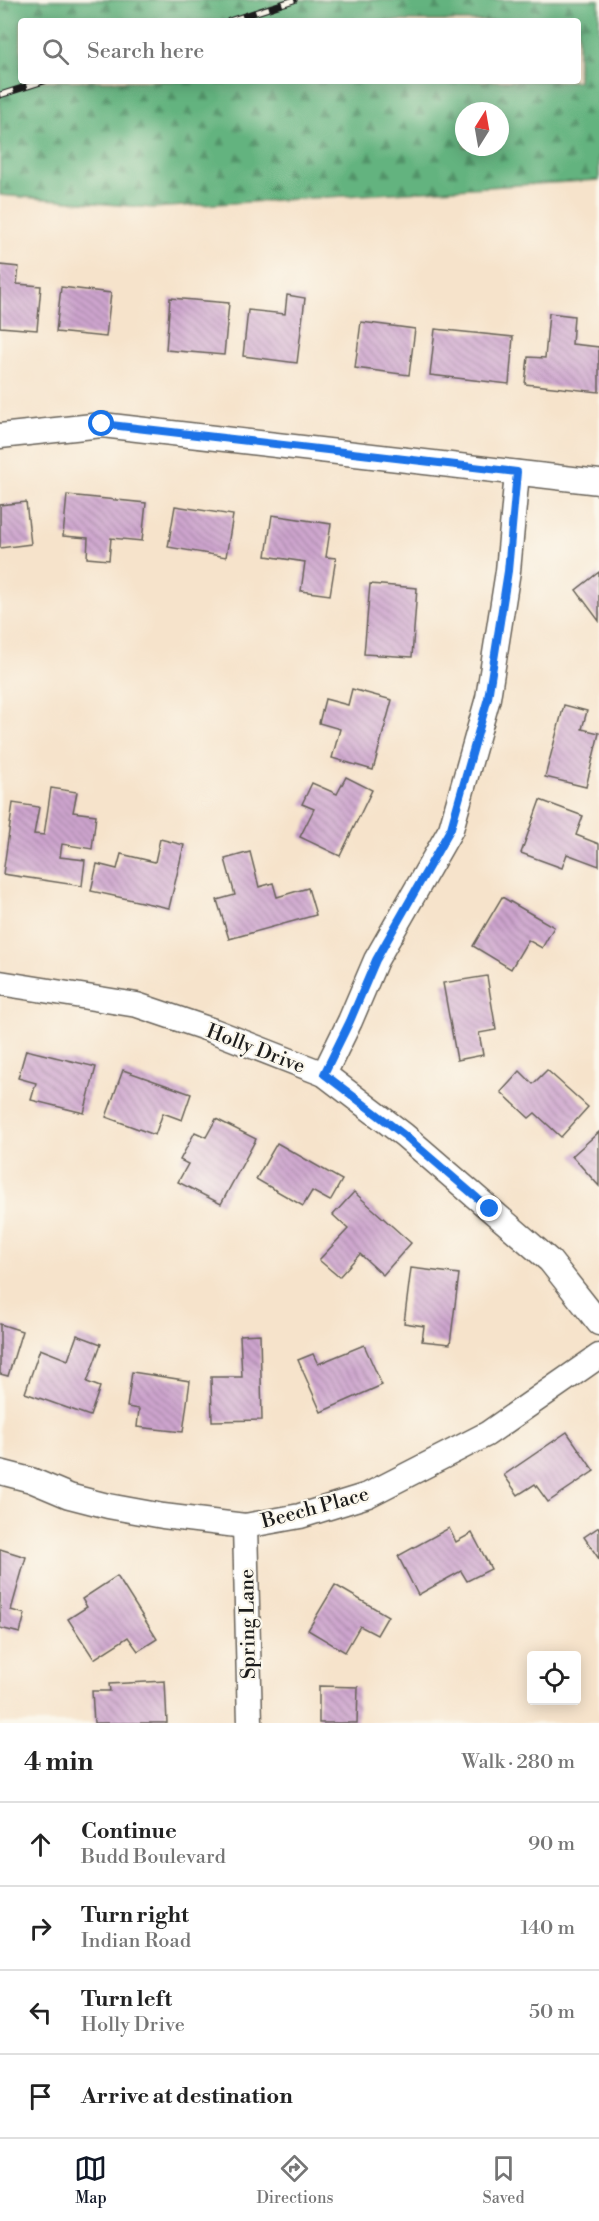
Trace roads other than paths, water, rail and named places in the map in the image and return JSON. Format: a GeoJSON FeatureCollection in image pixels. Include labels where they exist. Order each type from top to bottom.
{"type":"FeatureCollection","features":[{"type":"Feature","properties":{"kind":"street"},"geometry":{"type":"LineString","coordinates":[[0,436],[102,424],[599,482]]}},
{"type":"Feature","properties":{"kind":"street"},"geometry":{"type":"LineString","coordinates":[[324,1074],[376,960],[451,828],[488,698],[508,571],[517,472]]}},
{"type":"Feature","properties":{"kind":"street","name":"Holly Drive"},"geometry":{"type":"LineString","coordinates":[[0,982],[137,1005],[214,1031],[324,1074],[404,1135],[550,1261],[599,1323]]}},
{"type":"Feature","properties":{"kind":"street","name":"Beech Place"},"geometry":{"type":"LineString","coordinates":[[0,1472],[31,1480],[69,1496],[163,1516],[245,1526],[300,1516],[368,1495],[487,1434],[599,1356]]}},
{"type":"Feature","properties":{"kind":"street","name":"Spring Lane"},"geometry":{"type":"LineString","coordinates":[[245,1526],[250,1723]]}},
{"type":"Feature","properties":{"kind":"railway"},"geometry":{"type":"LineString","coordinates":[[238,18],[294,0]]}},
{"type":"Feature","properties":{"kind":"railway"},"geometry":{"type":"LineString","coordinates":[[0,95],[35,84]]}}]}
